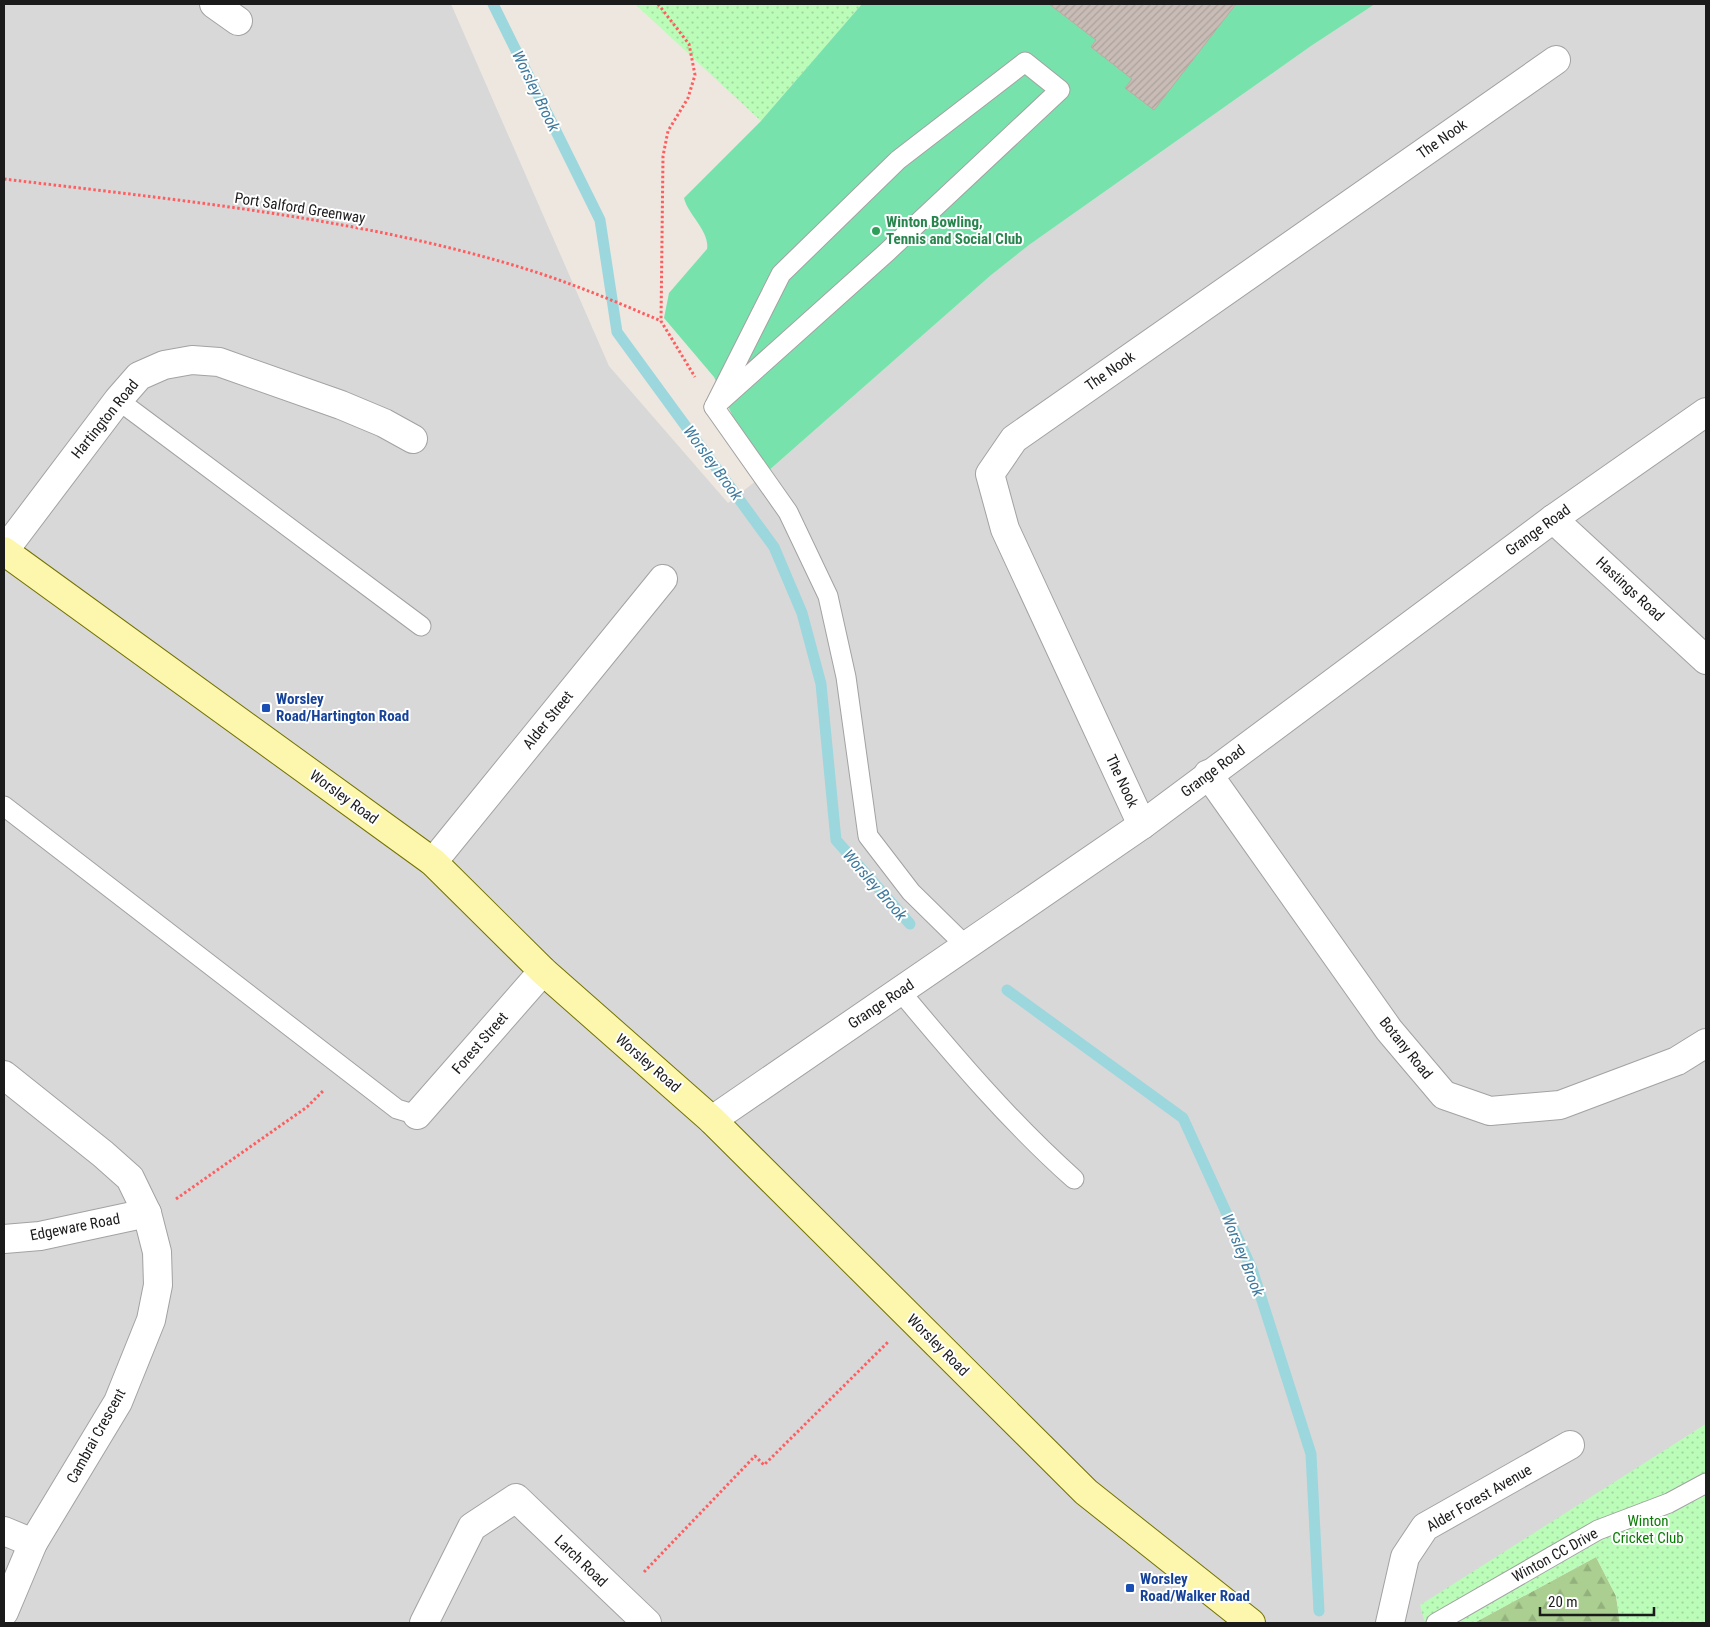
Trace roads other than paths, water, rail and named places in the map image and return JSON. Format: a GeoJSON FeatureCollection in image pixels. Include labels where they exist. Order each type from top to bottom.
{"type":"FeatureCollection","features":[{"type":"Feature","properties":{"kind":"main road","name":"Worsley Road"},"geometry":{"type":"LineString","coordinates":[[4,551],[433,862],[543,971],[712,1120],[1086,1492],[1252,1623]]}},
{"type":"Feature","properties":{"kind":"street"},"geometry":{"type":"LineString","coordinates":[[214,4],[238,21]]}},
{"type":"Feature","properties":{"kind":"street","name":"The Nook"},"geometry":{"type":"LineString","coordinates":[[1142,825],[1005,529],[990,474],[1014,439],[1556,60]]}},
{"type":"Feature","properties":{"kind":"street","name":"Hartington Road"},"geometry":{"type":"LineString","coordinates":[[4,551],[118,400],[139,376],[164,365],[192,360],[219,362],[341,405],[413,439]]}},
{"type":"Feature","properties":{"kind":"street","name":"Grange Road"},"geometry":{"type":"LineString","coordinates":[[712,1120],[1142,825],[1553,519],[1706,412]]}},
{"type":"Feature","properties":{"kind":"street","name":"Hastings Road"},"geometry":{"type":"LineString","coordinates":[[1553,519],[1706,660]]}},
{"type":"Feature","properties":{"kind":"street","name":"Alder Street"},"geometry":{"type":"LineString","coordinates":[[433,862],[663,579]]}},
{"type":"Feature","properties":{"kind":"street","name":"Botany Road"},"geometry":{"type":"LineString","coordinates":[[1208,774],[1389,1030],[1444,1094],[1490,1111],[1560,1105],[1678,1061],[1706,1043]]}},
{"type":"Feature","properties":{"kind":"street","name":"Forest Street"},"geometry":{"type":"LineString","coordinates":[[417,1115],[543,971]]}},
{"type":"Feature","properties":{"kind":"street","name":"Cambrai Crescent"},"geometry":{"type":"LineString","coordinates":[[4,1075],[130,1178],[146,1213],[157,1252],[158,1285],[151,1320],[118,1402],[33,1543],[4,1612]]}},
{"type":"Feature","properties":{"kind":"street","name":"Edgeware Road"},"geometry":{"type":"LineString","coordinates":[[4,1239],[40,1236],[146,1213]]}},
{"type":"Feature","properties":{"kind":"street","name":"Alder Forest Avenue"},"geometry":{"type":"LineString","coordinates":[[1390,1623],[1405,1557],[1425,1527],[1570,1445]]}},
{"type":"Feature","properties":{"kind":"street","name":"Larch Road"},"geometry":{"type":"LineString","coordinates":[[424,1623],[472,1527],[516,1498],[647,1623]]}},
{"type":"Feature","properties":{"kind":"street"},"geometry":{"type":"LineString","coordinates":[[4,1531],[33,1543]]}},
{"type":"Feature","properties":{"kind":"lane"},"geometry":{"type":"LineString","coordinates":[[1025,62],[1060,90],[886,252],[714,407],[781,274],[898,160],[1025,62]]}},
{"type":"Feature","properties":{"kind":"lane"},"geometry":{"type":"LineString","coordinates":[[118,400],[421,626]]}},
{"type":"Feature","properties":{"kind":"lane"},"geometry":{"type":"LineString","coordinates":[[714,407],[788,512],[828,596],[846,677],[868,836],[911,892],[966,946]]}},
{"type":"Feature","properties":{"kind":"lane"},"geometry":{"type":"LineString","coordinates":[[4,806],[398,1109],[417,1115]]}},
{"type":"Feature","properties":{"kind":"lane"},"geometry":{"type":"LineString","coordinates":[[900,991],[993,1099],[1036,1145],[1074,1180]]}},
{"type":"Feature","properties":{"kind":"lane","name":"Winton CC Drive"},"geometry":{"type":"LineString","coordinates":[[1436,1623],[1598,1530],[1669,1503],[1706,1482]]}},
{"type":"Feature","properties":{"kind":"waterway","name":"Worsley Brook"},"geometry":{"type":"LineString","coordinates":[[493,4],[600,220],[617,332],[774,547],[802,613],[821,684],[836,840],[910,924]]}},
{"type":"Feature","properties":{"kind":"waterway","name":"Worsley Brook"},"geometry":{"type":"LineString","coordinates":[[1007,990],[1183,1118],[1252,1269],[1311,1454],[1319,1611]]}},
{"type":"Feature","properties":{"kind":"place","name":"Winton Bowling, Tennis and Social Club"},"geometry":{"type":"Point","coordinates":[876,231]}},
{"type":"Feature","properties":{"kind":"place","name":"Worsley Road/Hartington Road"},"geometry":{"type":"Point","coordinates":[266,708]}},
{"type":"Feature","properties":{"kind":"place","name":"Worsley Road/Walker Road"},"geometry":{"type":"Point","coordinates":[1130,1588]}},
{"type":"Feature","properties":{"kind":"park label","name":"Winton Cricket Club"},"geometry":{"type":"Point","coordinates":[1648,1530]}}]}
